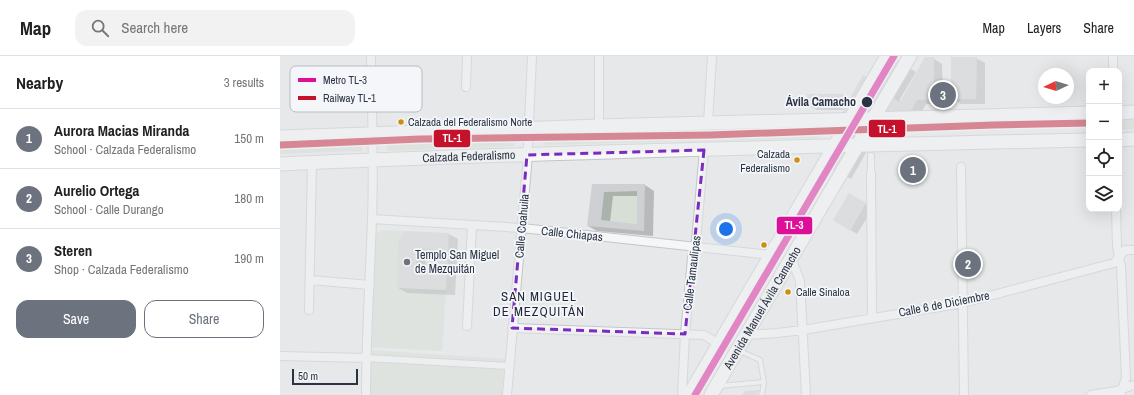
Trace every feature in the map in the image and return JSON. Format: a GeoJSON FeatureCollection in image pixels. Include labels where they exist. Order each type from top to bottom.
{"type":"FeatureCollection","features":[{"type":"Feature","properties":{"kind":"main road","name":"Avenida Manuel Ávila Camacho"},"geometry":{"type":"LineString","coordinates":[[689,395],[887,56]]}},
{"type":"Feature","properties":{"kind":"main road","name":"Avenida Manuel Ávila Camacho"},"geometry":{"type":"LineString","coordinates":[[714,391],[910,56]]}},
{"type":"Feature","properties":{"kind":"main road"},"geometry":{"type":"LineString","coordinates":[[1122,113],[1134,112]]}},
{"type":"Feature","properties":{"kind":"main road"},"geometry":{"type":"LineString","coordinates":[[280,137],[529,128],[1086,113]]}},
{"type":"Feature","properties":{"kind":"main road"},"geometry":{"type":"LineString","coordinates":[[1122,140],[1134,139]]}},
{"type":"Feature","properties":{"kind":"main road","name":"Calzada Federalismo"},"geometry":{"type":"LineString","coordinates":[[280,164],[527,155],[1086,140]]}},
{"type":"Feature","properties":{"kind":"main road"},"geometry":{"type":"LineString","coordinates":[[739,310],[756,318]]}},
{"type":"Feature","properties":{"kind":"street"},"geometry":{"type":"LineString","coordinates":[[371,56],[371,66]]}},
{"type":"Feature","properties":{"kind":"street"},"geometry":{"type":"LineString","coordinates":[[466,87],[467,56]]}},
{"type":"Feature","properties":{"kind":"street","name":"Calle Coahuila"},"geometry":{"type":"LineString","coordinates":[[507,395],[522,228],[532,56]]}},
{"type":"Feature","properties":{"kind":"street"},"geometry":{"type":"LineString","coordinates":[[599,126],[600,56]]}},
{"type":"Feature","properties":{"kind":"street"},"geometry":{"type":"LineString","coordinates":[[708,124],[712,56]]}},
{"type":"Feature","properties":{"kind":"street"},"geometry":{"type":"LineString","coordinates":[[1113,56],[1113,68]]}},
{"type":"Feature","properties":{"kind":"street"},"geometry":{"type":"LineString","coordinates":[[366,395],[366,358],[372,219],[372,112]]}},
{"type":"Feature","properties":{"kind":"street","name":"Calle Tamaulipas"},"geometry":{"type":"LineString","coordinates":[[682,395],[685,334],[692,258],[696,241],[704,150]]}},
{"type":"Feature","properties":{"kind":"street"},"geometry":{"type":"LineString","coordinates":[[871,156],[872,318]]}},
{"type":"Feature","properties":{"kind":"street"},"geometry":{"type":"LineString","coordinates":[[309,310],[312,163]]}},
{"type":"Feature","properties":{"kind":"street"},"geometry":{"type":"LineString","coordinates":[[962,167],[964,395]]}},
{"type":"Feature","properties":{"kind":"street"},"geometry":{"type":"LineString","coordinates":[[1116,212],[1117,247],[1121,267],[1126,378],[1121,392]]}},
{"type":"Feature","properties":{"kind":"street","name":"Calle Chiapas"},"geometry":{"type":"LineString","coordinates":[[372,219],[522,228],[771,255]]}},
{"type":"Feature","properties":{"kind":"street"},"geometry":{"type":"LineString","coordinates":[[467,326],[472,225]]}},
{"type":"Feature","properties":{"kind":"street","name":"Calle 6 de Diciembre"},"geometry":{"type":"LineString","coordinates":[[747,334],[803,330],[963,303],[1114,263],[1126,250],[1134,250]]}},
{"type":"Feature","properties":{"kind":"street"},"geometry":{"type":"LineString","coordinates":[[792,260],[800,281],[806,395]]}},
{"type":"Feature","properties":{"kind":"street"},"geometry":{"type":"LineString","coordinates":[[310,280],[370,285]]}},
{"type":"Feature","properties":{"kind":"street"},"geometry":{"type":"LineString","coordinates":[[512,328],[704,335],[718,344]]}},
{"type":"Feature","properties":{"kind":"street"},"geometry":{"type":"LineString","coordinates":[[280,356],[366,358],[509,366]]}},
{"type":"Feature","properties":{"kind":"street"},"geometry":{"type":"LineString","coordinates":[[1091,395],[1121,392],[1134,385]]}},
{"type":"Feature","properties":{"kind":"lane"},"geometry":{"type":"LineString","coordinates":[[738,350],[760,360],[764,382],[762,395]]}},
{"type":"Feature","properties":{"kind":"lane"},"geometry":{"type":"LineString","coordinates":[[714,391],[764,382]]}},
{"type":"Feature","properties":{"kind":"highlighted area"},"geometry":{"type":"Polygon","coordinates":[[[704,150],[685,334],[512,328],[527,155],[704,150]]]}},
{"type":"Feature","properties":{"kind":"shaded area"},"geometry":{"type":"Polygon","coordinates":[[[1122,119],[1134,119],[1134,129],[1122,130],[1122,119]]]}},
{"type":"Feature","properties":{"kind":"shaded area"},"geometry":{"type":"Polygon","coordinates":[[[824,128],[818,138],[543,145],[543,135],[824,128]]]}},
{"type":"Feature","properties":{"kind":"shaded area"},"geometry":{"type":"Polygon","coordinates":[[[514,135],[514,146],[387,151],[387,140],[514,135]]]}},
{"type":"Feature","properties":{"kind":"shaded area"},"geometry":{"type":"Polygon","coordinates":[[[361,140],[362,151],[280,154],[280,142],[361,140]]]}},
{"type":"Feature","properties":{"kind":"shaded area"},"geometry":{"type":"Polygon","coordinates":[[[637,191],[637,224],[601,220],[604,192],[637,191]]]}},
{"type":"Feature","properties":{"kind":"shaded area"},"geometry":{"type":"Polygon","coordinates":[[[381,230],[404,231],[398,242],[397,288],[446,290],[442,351],[371,347],[376,234],[381,230]]]}},
{"type":"Feature","properties":{"kind":"shaded area"},"geometry":{"type":"Polygon","coordinates":[[[417,249],[436,250],[435,274],[416,274],[417,249]]]}},
{"type":"Feature","properties":{"kind":"shaded area"},"geometry":{"type":"Polygon","coordinates":[[[368,350],[505,359],[502,395],[367,395],[368,350]]]}},
{"type":"Feature","properties":{"kind":"building","name":"Ávila Camacho"},"geometry":{"type":"Polygon","coordinates":[[[891,56],[907,66],[891,97],[900,102],[925,57],[934,57],[934,99],[917,100],[904,122],[882,109],[842,175],[821,163],[842,127],[836,124],[844,110],[836,105],[807,106],[807,94],[842,94],[850,98],[863,75],[871,79],[891,56]]]}},
{"type":"Feature","properties":{"kind":"building"},"geometry":{"type":"Polygon","coordinates":[[[951,57],[977,57],[976,99],[951,99],[951,57]]]}},
{"type":"Feature","properties":{"kind":"building"},"geometry":{"type":"Polygon","coordinates":[[[592,184],[645,184],[644,231],[587,226],[592,184]],[[637,191],[604,192],[601,220],[637,224],[637,191]]]}},
{"type":"Feature","properties":{"kind":"building"},"geometry":{"type":"Polygon","coordinates":[[[849,193],[866,203],[850,231],[833,220],[849,193]]]}},
{"type":"Feature","properties":{"kind":"building","name":"Templo San Miguel de Mezquitán"},"geometry":{"type":"Polygon","coordinates":[[[404,231],[449,233],[446,290],[397,288],[398,242],[404,231]],[[417,249],[416,274],[435,274],[436,250],[417,249]]]}},
{"type":"Feature","properties":{"kind":"building"},"geometry":{"type":"Polygon","coordinates":[[[760,390],[757,395],[742,395],[745,391],[760,390]]]}},
{"type":"Feature","properties":{"kind":"metro line","name":"TL-3"},"geometry":{"type":"LineString","coordinates":[[695,395],[894,56]]}},
{"type":"Feature","properties":{"kind":"rail line","name":"TL-1"},"geometry":{"type":"LineString","coordinates":[[280,145],[420,139],[711,135],[1086,123]]}},
{"type":"Feature","properties":{"kind":"place","name":"Steren"},"geometry":{"type":"Point","coordinates":[943,95]}},
{"type":"Feature","properties":{"kind":"place","name":"Ávila Camacho"},"geometry":{"type":"Point","coordinates":[867,102]}},
{"type":"Feature","properties":{"kind":"place","name":"Calzada del Federalismo Norte"},"geometry":{"type":"Point","coordinates":[401,122]}},
{"type":"Feature","properties":{"kind":"place","name":"Calzada Federalismo"},"geometry":{"type":"Point","coordinates":[797,160]}},
{"type":"Feature","properties":{"kind":"place","name":"Aurora Macias Miranda"},"geometry":{"type":"Point","coordinates":[913,170]}},
{"type":"Feature","properties":{"kind":"place","name":"Templo San Miguel de Mezquitán"},"geometry":{"type":"Point","coordinates":[407,262]}},
{"type":"Feature","properties":{"kind":"place","name":"Aurelio Ortega"},"geometry":{"type":"Point","coordinates":[968,264]}},
{"type":"Feature","properties":{"kind":"place","name":"Calle Sinaloa"},"geometry":{"type":"Point","coordinates":[788,292]}},
{"type":"Feature","properties":{"kind":"district","name":"SAN MIGUEL DE MEZQUITÁN"},"geometry":{"type":"Point","coordinates":[539,304]}}]}
